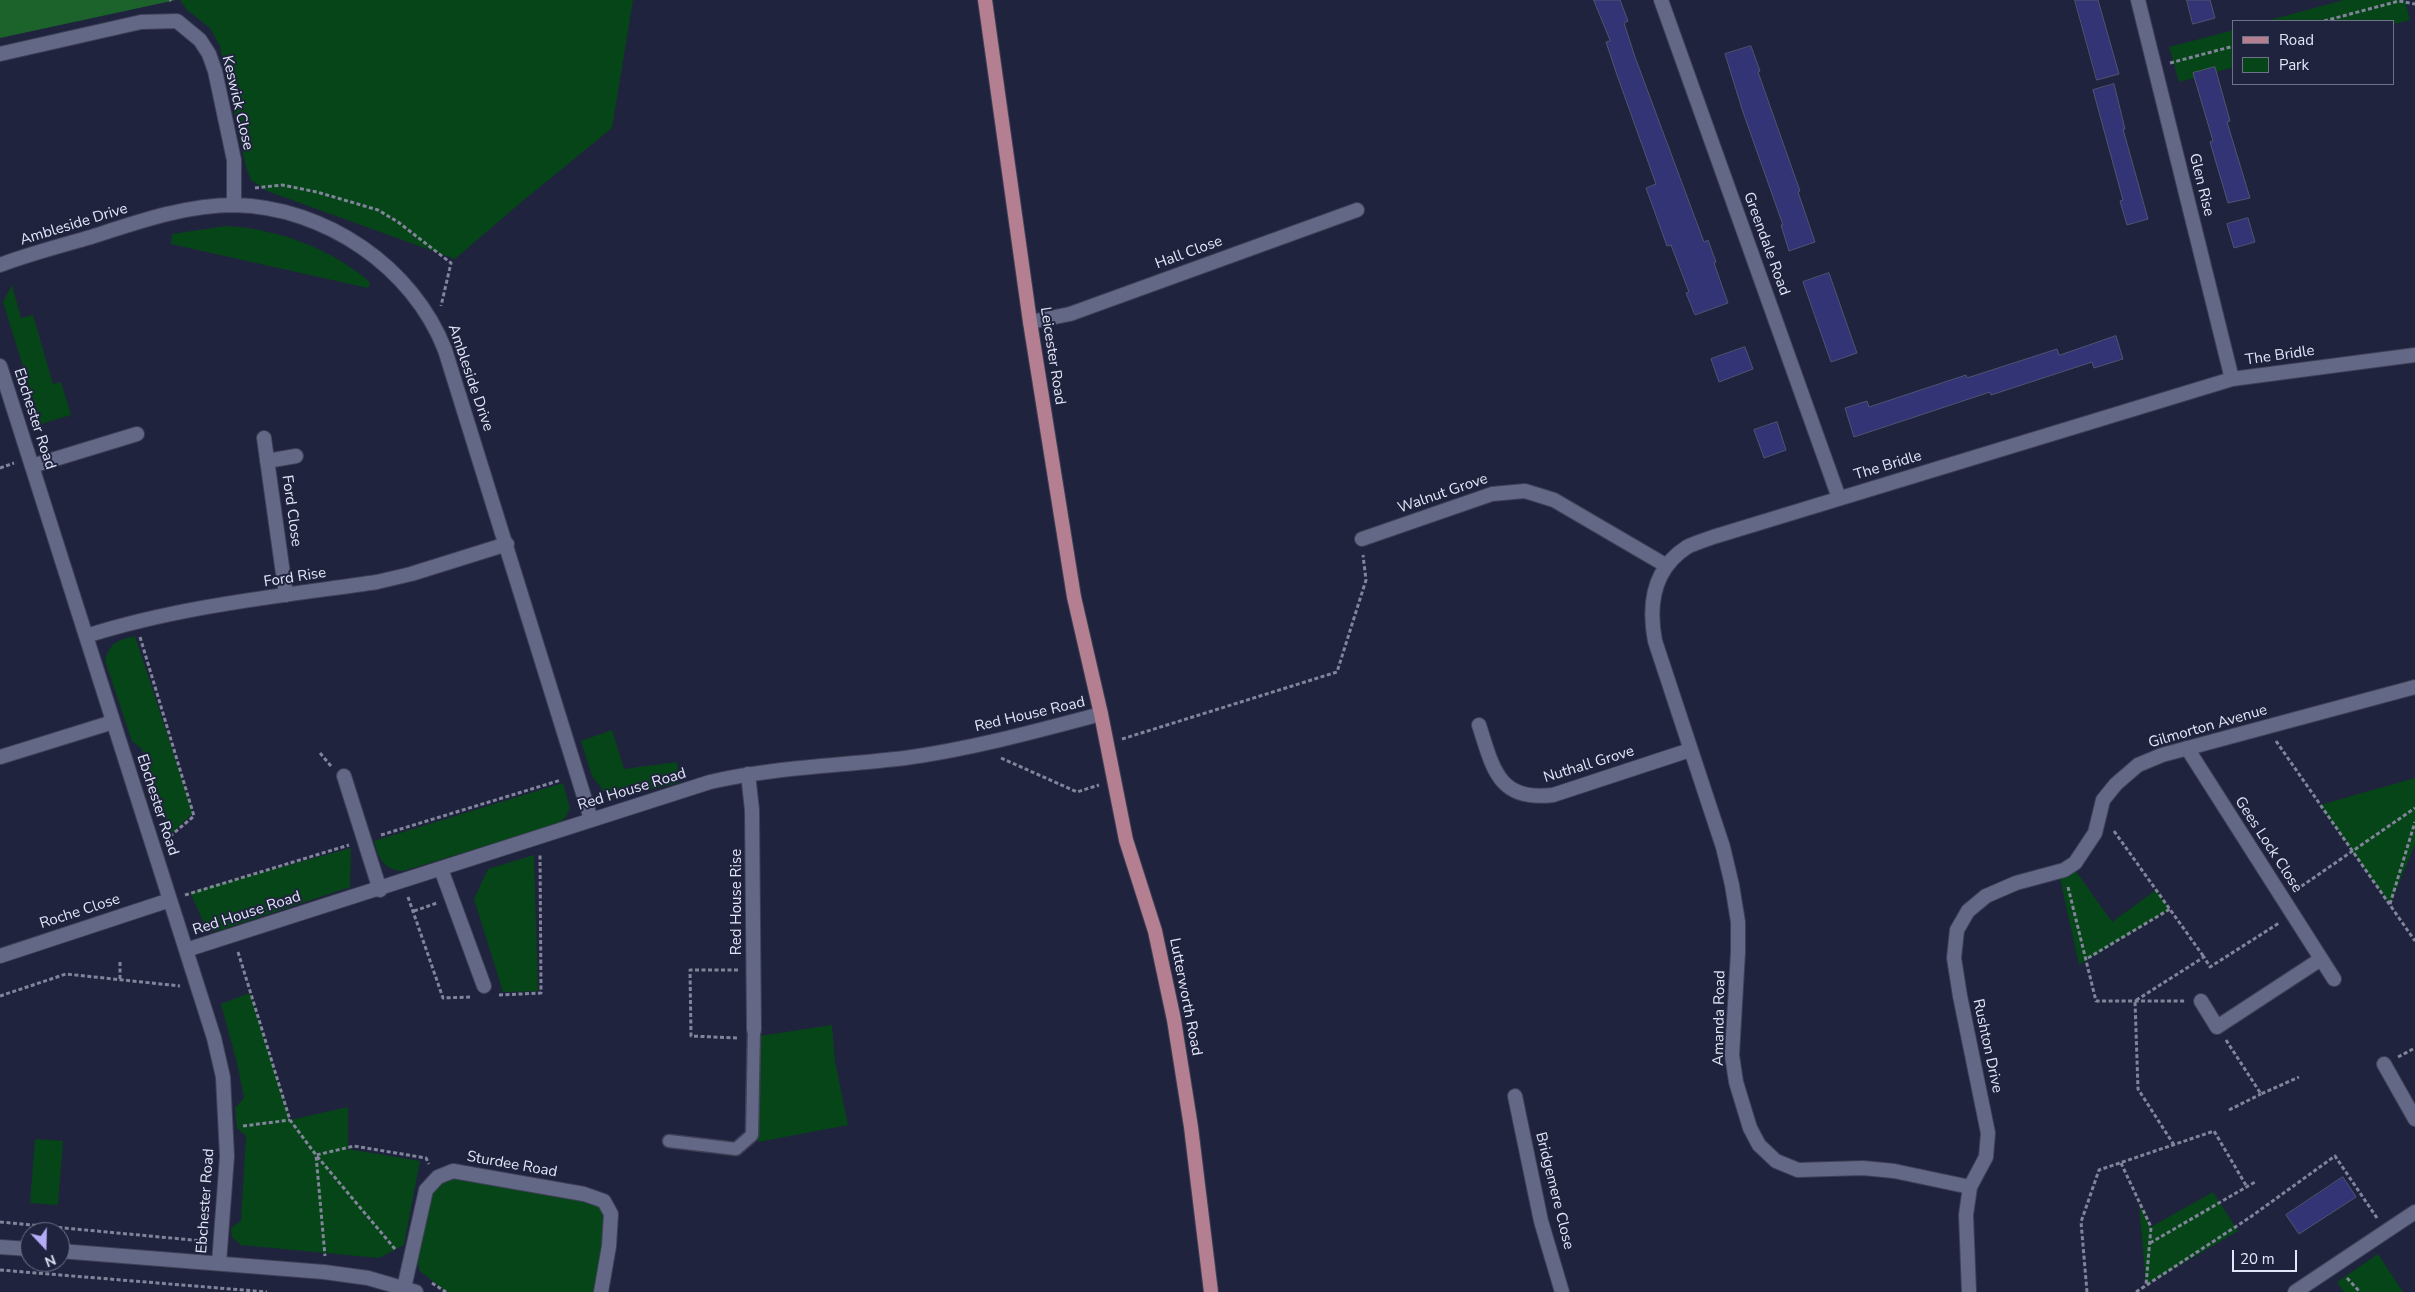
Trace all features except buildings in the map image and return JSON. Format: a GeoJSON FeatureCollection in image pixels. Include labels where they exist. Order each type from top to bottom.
{"type":"FeatureCollection","features":[{"type":"Feature","properties":{"kind":"main road","name":"Leicester Road"},"geometry":{"type":"LineString","coordinates":[[985,0],[1030,322],[1074,597],[1101,714]]}},
{"type":"Feature","properties":{"kind":"main road","name":"Lutterworth Road"},"geometry":{"type":"LineString","coordinates":[[1101,714],[1126,840],[1155,931],[1174,1020],[1191,1127],[1211,1292]]}},
{"type":"Feature","properties":{"kind":"street","name":"Greendale Road"},"geometry":{"type":"LineString","coordinates":[[1661,0],[1839,498]]}},
{"type":"Feature","properties":{"kind":"street","name":"Glen Rise"},"geometry":{"type":"LineString","coordinates":[[2138,0],[2232,379]]}},
{"type":"Feature","properties":{"kind":"street","name":"Keswick Close"},"geometry":{"type":"LineString","coordinates":[[0,54],[141,22],[178,21],[200,40],[209,54],[215,71],[234,160],[234,205]]}},
{"type":"Feature","properties":{"kind":"street","name":"Ambleside Drive"},"geometry":{"type":"LineString","coordinates":[[0,265],[162,215],[198,208],[234,205],[286,212],[339,233],[382,261],[424,309],[436,327],[507,544],[591,819]]}},
{"type":"Feature","properties":{"kind":"street","name":"Hall Close"},"geometry":{"type":"LineString","coordinates":[[1030,322],[1070,314],[1357,210]]}},
{"type":"Feature","properties":{"kind":"street","name":"The Bridle"},"geometry":{"type":"LineString","coordinates":[[1723,847],[1655,641],[1651,621],[1651,600],[1658,582],[1667,566],[1688,547],[1713,537],[1839,498],[2232,379],[2415,355]]}},
{"type":"Feature","properties":{"kind":"street","name":"Ebchester Road"},"geometry":{"type":"LineString","coordinates":[[0,366],[198,988],[223,1077],[227,1156],[219,1263]]}},
{"type":"Feature","properties":{"kind":"street"},"geometry":{"type":"LineString","coordinates":[[32,466],[137,434]]}},
{"type":"Feature","properties":{"kind":"street","name":"Ford Close"},"geometry":{"type":"LineString","coordinates":[[264,438],[286,595]]}},
{"type":"Feature","properties":{"kind":"street","name":"Ford Close"},"geometry":{"type":"LineString","coordinates":[[267,460],[296,456]]}},
{"type":"Feature","properties":{"kind":"street","name":"Walnut Grove"},"geometry":{"type":"LineString","coordinates":[[1362,539],[1492,494],[1525,491],[1554,500],[1667,566]]}},
{"type":"Feature","properties":{"kind":"street","name":"Ford Rise"},"geometry":{"type":"LineString","coordinates":[[86,636],[135,621],[403,576],[507,544]]}},
{"type":"Feature","properties":{"kind":"street","name":"Gilmorton Avenue"},"geometry":{"type":"LineString","coordinates":[[2064,870],[2075,863],[2085,851],[2095,833],[2103,800],[2116,784],[2138,766],[2187,748],[2415,688]]}},
{"type":"Feature","properties":{"kind":"street","name":"Red House Road"},"geometry":{"type":"LineString","coordinates":[[186,950],[380,890],[591,819],[710,782],[748,774],[799,767],[906,758],[994,741],[1101,714]]}},
{"type":"Feature","properties":{"kind":"street"},"geometry":{"type":"LineString","coordinates":[[0,757],[113,722]]}},
{"type":"Feature","properties":{"kind":"street","name":"Nuthall Grove"},"geometry":{"type":"LineString","coordinates":[[1479,725],[1493,766],[1502,781],[1516,794],[1534,798],[1552,795],[1690,750]]}},
{"type":"Feature","properties":{"kind":"street","name":"Gees Lock Close"},"geometry":{"type":"LineString","coordinates":[[2187,748],[2334,979]]}},
{"type":"Feature","properties":{"kind":"street","name":"Red House Rise"},"geometry":{"type":"LineString","coordinates":[[748,774],[752,810],[754,1035]]}},
{"type":"Feature","properties":{"kind":"street"},"geometry":{"type":"LineString","coordinates":[[344,776],[380,890]]}},
{"type":"Feature","properties":{"kind":"street","name":"Amanda Road"},"geometry":{"type":"LineString","coordinates":[[1723,847],[1732,884],[1738,922],[1732,1055],[1736,1082],[1750,1128],[1759,1145],[1776,1161],[1798,1170],[1870,1168],[1894,1171],[1970,1187]]}},
{"type":"Feature","properties":{"kind":"street"},"geometry":{"type":"LineString","coordinates":[[441,869],[484,986]]}},
{"type":"Feature","properties":{"kind":"street","name":"Rushton Drive"},"geometry":{"type":"LineString","coordinates":[[1969,1292],[1966,1215],[1970,1187],[1986,1157],[1988,1133],[1954,958],[1957,930],[1968,911],[1986,896],[2016,882],[2064,870]]}},
{"type":"Feature","properties":{"kind":"street","name":"Roche Close"},"geometry":{"type":"LineString","coordinates":[[0,956],[170,900]]}},
{"type":"Feature","properties":{"kind":"street"},"geometry":{"type":"LineString","coordinates":[[2201,1001],[2218,1027],[2321,959]]}},
{"type":"Feature","properties":{"kind":"street"},"geometry":{"type":"LineString","coordinates":[[2384,1064],[2415,1119]]}},
{"type":"Feature","properties":{"kind":"street","name":"Bridgemere Close"},"geometry":{"type":"LineString","coordinates":[[1515,1096],[1541,1221],[1562,1292]]}},
{"type":"Feature","properties":{"kind":"street","name":"Sturdee Road"},"geometry":{"type":"LineString","coordinates":[[438,1177],[453,1171],[584,1194],[604,1201],[611,1214],[601,1292]]}},
{"type":"Feature","properties":{"kind":"street"},"geometry":{"type":"LineString","coordinates":[[70,1252],[324,1272],[368,1278],[412,1291],[409,1266],[426,1190],[438,1177]]}},
{"type":"Feature","properties":{"kind":"street"},"geometry":{"type":"LineString","coordinates":[[2295,1292],[2415,1212]]}},
{"type":"Feature","properties":{"kind":"street"},"geometry":{"type":"LineString","coordinates":[[0,1247],[20,1248]]}},
{"type":"Feature","properties":{"kind":"lane"},"geometry":{"type":"LineString","coordinates":[[669,1140],[736,1148],[752,1135],[754,1035]]}},
{"type":"Feature","properties":{"kind":"path"},"geometry":{"type":"LineString","coordinates":[[2328,20],[2399,1],[2415,4]]}},
{"type":"Feature","properties":{"kind":"path"},"geometry":{"type":"LineString","coordinates":[[2155,67],[2232,47]]}},
{"type":"Feature","properties":{"kind":"path"},"geometry":{"type":"LineString","coordinates":[[235,189],[282,186],[317,192],[378,210],[398,222],[451,263],[436,327]]}},
{"type":"Feature","properties":{"kind":"path"},"geometry":{"type":"LineString","coordinates":[[1106,744],[1336,672],[1366,580],[1362,539]]}},
{"type":"Feature","properties":{"kind":"path"},"geometry":{"type":"LineString","coordinates":[[135,621],[194,816],[154,850]]}},
{"type":"Feature","properties":{"kind":"path"},"geometry":{"type":"LineString","coordinates":[[2266,726],[2415,941]]}},
{"type":"Feature","properties":{"kind":"path"},"geometry":{"type":"LineString","coordinates":[[994,741],[998,757],[1077,792],[1113,779]]}},
{"type":"Feature","properties":{"kind":"path"},"geometry":{"type":"LineString","coordinates":[[2283,899],[2415,808]]}},
{"type":"Feature","properties":{"kind":"path"},"geometry":{"type":"LineString","coordinates":[[2100,813],[2210,967],[2293,915]]}},
{"type":"Feature","properties":{"kind":"path"},"geometry":{"type":"LineString","coordinates":[[2390,904],[2415,822]]}},
{"type":"Feature","properties":{"kind":"path"},"geometry":{"type":"LineString","coordinates":[[2064,870],[2088,958],[2096,1001],[2201,1001]]}},
{"type":"Feature","properties":{"kind":"path"},"geometry":{"type":"LineString","coordinates":[[414,911],[452,897]]}},
{"type":"Feature","properties":{"kind":"path"},"geometry":{"type":"LineString","coordinates":[[2088,958],[2170,909]]}},
{"type":"Feature","properties":{"kind":"path"},"geometry":{"type":"LineString","coordinates":[[233,935],[290,1120],[316,1155],[409,1266]]}},
{"type":"Feature","properties":{"kind":"path"},"geometry":{"type":"LineString","coordinates":[[2135,1002],[2204,957]]}},
{"type":"Feature","properties":{"kind":"path"},"geometry":{"type":"LineString","coordinates":[[120,962],[120,979]]}},
{"type":"Feature","properties":{"kind":"path"},"geometry":{"type":"LineString","coordinates":[[754,970],[690,970],[691,1036],[754,1035]]}},
{"type":"Feature","properties":{"kind":"path"},"geometry":{"type":"LineString","coordinates":[[0,996],[66,974],[198,988]]}},
{"type":"Feature","properties":{"kind":"path"},"geometry":{"type":"LineString","coordinates":[[2135,1002],[2138,1090],[2174,1145]]}},
{"type":"Feature","properties":{"kind":"path"},"geometry":{"type":"LineString","coordinates":[[2218,1027],[2261,1094]]}},
{"type":"Feature","properties":{"kind":"path"},"geometry":{"type":"LineString","coordinates":[[2229,1110],[2299,1077]]}},
{"type":"Feature","properties":{"kind":"path"},"geometry":{"type":"LineString","coordinates":[[226,1128],[290,1120]]}},
{"type":"Feature","properties":{"kind":"path"},"geometry":{"type":"LineString","coordinates":[[2087,1292],[2081,1222],[2099,1170],[2214,1131],[2246,1187]]}},
{"type":"Feature","properties":{"kind":"path"},"geometry":{"type":"LineString","coordinates":[[316,1155],[354,1146],[426,1158],[438,1177]]}},
{"type":"Feature","properties":{"kind":"path"},"geometry":{"type":"LineString","coordinates":[[316,1155],[324,1272]]}},
{"type":"Feature","properties":{"kind":"path"},"geometry":{"type":"LineString","coordinates":[[2136,1292],[2249,1218],[2335,1156],[2386,1231]]}},
{"type":"Feature","properties":{"kind":"path"},"geometry":{"type":"LineString","coordinates":[[2121,1163],[2150,1227],[2146,1285]]}},
{"type":"Feature","properties":{"kind":"path"},"geometry":{"type":"LineString","coordinates":[[2150,1243],[2255,1182]]}},
{"type":"Feature","properties":{"kind":"path"},"geometry":{"type":"LineString","coordinates":[[0,1270],[267,1292]]}},
{"type":"Feature","properties":{"kind":"green space"},"geometry":{"type":"Polygon","coordinates":[[[0,0],[176,0],[0,38],[0,0]]]}},
{"type":"Feature","properties":{"kind":"green space"},"geometry":{"type":"Polygon","coordinates":[[[180,0],[633,0],[612,128],[455,259],[267,191],[251,180],[246,167],[220,46],[210,28],[187,10],[180,0]]]}},
{"type":"Feature","properties":{"kind":"green space"},"geometry":{"type":"Polygon","coordinates":[[[2344,0],[2405,0],[2410,20],[2395,24],[2395,20],[2270,20],[2344,0]]]}},
{"type":"Feature","properties":{"kind":"green space"},"geometry":{"type":"Polygon","coordinates":[[[2232,31],[2232,68],[2179,82],[2169,47],[2232,31]]]}},
{"type":"Feature","properties":{"kind":"green space"},"geometry":{"type":"Polygon","coordinates":[[[226,226],[265,231],[321,250],[338,259],[370,282],[368,288],[171,244],[172,234],[226,226]]]}},
{"type":"Feature","properties":{"kind":"green space"},"geometry":{"type":"Polygon","coordinates":[[[12,285],[21,318],[33,315],[53,384],[61,382],[71,415],[41,424],[3,302],[12,285]]]}},
{"type":"Feature","properties":{"kind":"green space"},"geometry":{"type":"Polygon","coordinates":[[[135,636],[193,813],[170,835],[142,749],[132,741],[105,661],[109,650],[115,643],[135,636]]]}},
{"type":"Feature","properties":{"kind":"green space"},"geometry":{"type":"Polygon","coordinates":[[[612,730],[624,769],[677,762],[679,783],[610,799],[592,776],[581,741],[612,730]]]}},
{"type":"Feature","properties":{"kind":"green space"},"geometry":{"type":"Polygon","coordinates":[[[2415,778],[2415,844],[2390,905],[2320,805],[2415,778]]]}},
{"type":"Feature","properties":{"kind":"green space"},"geometry":{"type":"Polygon","coordinates":[[[563,783],[570,808],[566,817],[558,824],[403,871],[386,866],[378,853],[374,841],[563,783]]]}},
{"type":"Feature","properties":{"kind":"green space"},"geometry":{"type":"Polygon","coordinates":[[[351,848],[350,887],[221,930],[208,932],[190,892],[351,848]]]}},
{"type":"Feature","properties":{"kind":"green space"},"geometry":{"type":"Polygon","coordinates":[[[534,855],[538,991],[503,992],[474,899],[488,869],[534,855]]]}},
{"type":"Feature","properties":{"kind":"green space"},"geometry":{"type":"Polygon","coordinates":[[[2075,870],[2112,922],[2156,890],[2170,909],[2079,965],[2060,878],[2075,870]]]}},
{"type":"Feature","properties":{"kind":"green space"},"geometry":{"type":"Polygon","coordinates":[[[250,993],[290,1120],[348,1107],[348,1149],[420,1161],[404,1245],[379,1258],[241,1245],[232,1237],[231,1228],[241,1221],[246,1136],[237,1128],[235,1108],[244,1098],[238,1067],[221,1004],[250,993]]]}},
{"type":"Feature","properties":{"kind":"green space"},"geometry":{"type":"Polygon","coordinates":[[[832,1025],[835,1061],[848,1125],[758,1142],[760,1036],[832,1025]]]}},
{"type":"Feature","properties":{"kind":"green space"},"geometry":{"type":"Polygon","coordinates":[[[35,1139],[63,1141],[58,1205],[30,1203],[35,1139]]]}},
{"type":"Feature","properties":{"kind":"green space"},"geometry":{"type":"Polygon","coordinates":[[[438,1177],[604,1201],[611,1214],[600,1292],[446,1292],[420,1271],[417,1261],[426,1190],[438,1177]]]}},
{"type":"Feature","properties":{"kind":"green space"},"geometry":{"type":"Polygon","coordinates":[[[2213,1192],[2238,1231],[2146,1285],[2139,1203],[2151,1227],[2213,1192]]]}},
{"type":"Feature","properties":{"kind":"green space"},"geometry":{"type":"Polygon","coordinates":[[[2378,1254],[2403,1292],[2344,1292],[2337,1282],[2378,1254]]]}}]}
